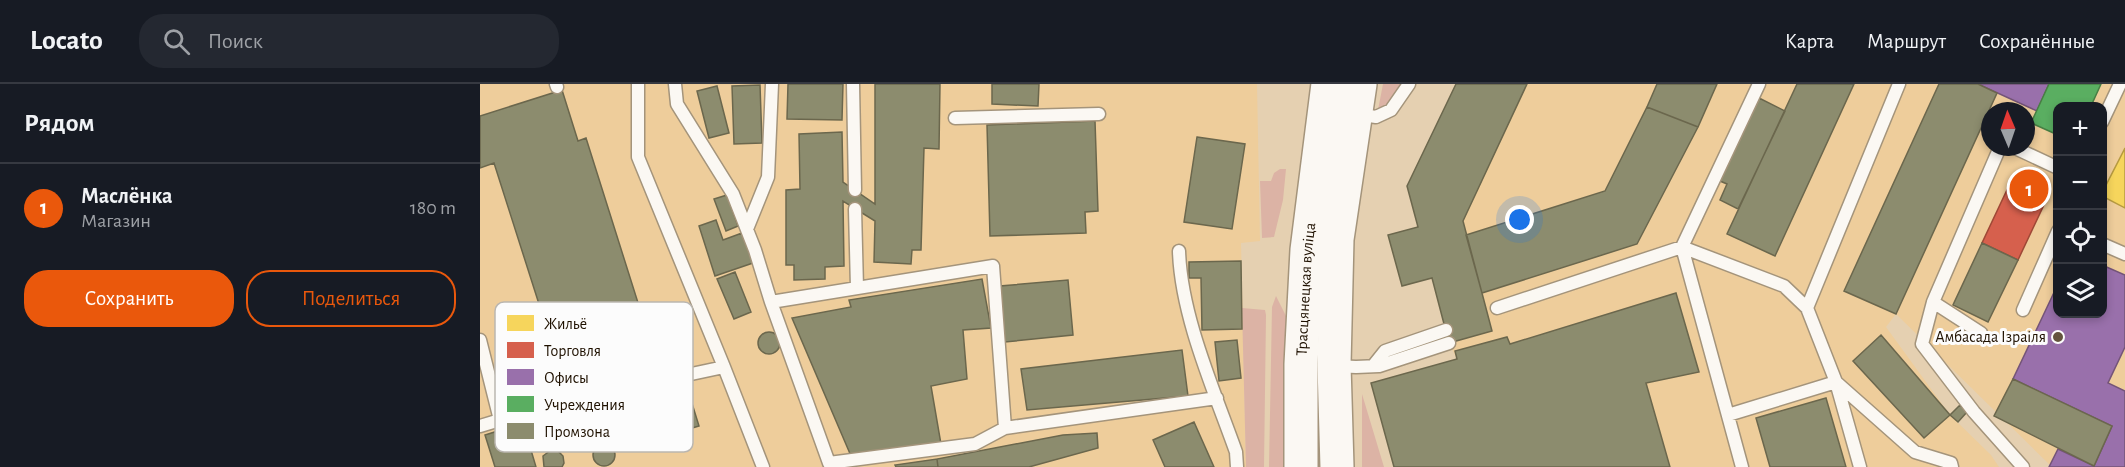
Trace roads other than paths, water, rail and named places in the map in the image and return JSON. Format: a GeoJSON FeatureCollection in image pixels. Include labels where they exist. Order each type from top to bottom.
{"type":"FeatureCollection","features":[{"type":"Feature","properties":{"kind":"main road","name":"Трасцянецкая вуліца"},"geometry":{"type":"LineString","coordinates":[[1337,467],[1334,366],[1342,98]]}},
{"type":"Feature","properties":{"kind":"main road","name":"Трасцянецкая вуліца"},"geometry":{"type":"LineString","coordinates":[[1301,467],[1301,364],[1307,250],[1342,98]]}},
{"type":"Feature","properties":{"kind":"lane"},"geometry":{"type":"LineString","coordinates":[[638,84],[639,157],[763,467]]}},
{"type":"Feature","properties":{"kind":"lane"},"geometry":{"type":"LineString","coordinates":[[675,84],[677,104],[733,194],[829,463],[975,444],[1005,428],[1217,398]]}},
{"type":"Feature","properties":{"kind":"lane"},"geometry":{"type":"LineString","coordinates":[[747,229],[768,177],[772,84]]}},
{"type":"Feature","properties":{"kind":"lane"},"geometry":{"type":"LineString","coordinates":[[853,84],[855,190]]}},
{"type":"Feature","properties":{"kind":"lane"},"geometry":{"type":"LineString","coordinates":[[1342,98],[1376,117],[1391,110],[1409,84]]}},
{"type":"Feature","properties":{"kind":"lane"},"geometry":{"type":"LineString","coordinates":[[1742,467],[1682,247],[1759,84]]}},
{"type":"Feature","properties":{"kind":"lane"},"geometry":{"type":"LineString","coordinates":[[1807,308],[1899,84]]}},
{"type":"Feature","properties":{"kind":"lane"},"geometry":{"type":"LineString","coordinates":[[2107,113],[2120,84]]}},
{"type":"Feature","properties":{"kind":"lane"},"geometry":{"type":"LineString","coordinates":[[955,118],[1099,114]]}},
{"type":"Feature","properties":{"kind":"lane"},"geometry":{"type":"LineString","coordinates":[[1996,156],[1933,302],[1922,344],[1961,396],[2024,467]]}},
{"type":"Feature","properties":{"kind":"lane"},"geometry":{"type":"LineString","coordinates":[[2032,156],[2053,166]]}},
{"type":"Feature","properties":{"kind":"lane"},"geometry":{"type":"LineString","coordinates":[[855,209],[857,288]]}},
{"type":"Feature","properties":{"kind":"lane"},"geometry":{"type":"LineString","coordinates":[[2023,310],[2053,242]]}},
{"type":"Feature","properties":{"kind":"lane"},"geometry":{"type":"LineString","coordinates":[[2107,246],[2125,254]]}},
{"type":"Feature","properties":{"kind":"lane"},"geometry":{"type":"LineString","coordinates":[[1497,308],[1682,247],[1784,286],[1807,308],[1836,382],[1860,467]]}},
{"type":"Feature","properties":{"kind":"lane"},"geometry":{"type":"LineString","coordinates":[[1179,251],[1179,276],[1187,310],[1236,452],[1237,467]]}},
{"type":"Feature","properties":{"kind":"lane"},"geometry":{"type":"LineString","coordinates":[[771,302],[993,266],[1005,428]]}},
{"type":"Feature","properties":{"kind":"lane"},"geometry":{"type":"LineString","coordinates":[[1933,302],[1981,333]]}},
{"type":"Feature","properties":{"kind":"lane"},"geometry":{"type":"LineString","coordinates":[[1334,366],[1373,366],[1448,337]]}},
{"type":"Feature","properties":{"kind":"lane"},"geometry":{"type":"LineString","coordinates":[[480,340],[495,400]]}},
{"type":"Feature","properties":{"kind":"lane"},"geometry":{"type":"LineString","coordinates":[[693,374],[724,367]]}},
{"type":"Feature","properties":{"kind":"lane"},"geometry":{"type":"LineString","coordinates":[[1728,415],[1836,382]]}},
{"type":"Feature","properties":{"kind":"lane"},"geometry":{"type":"LineString","coordinates":[[1836,382],[1915,452],[1951,463],[1952,467]]}},
{"type":"Feature","properties":{"kind":"lane"},"geometry":{"type":"LineString","coordinates":[[480,426],[495,422]]}},
{"type":"Feature","properties":{"kind":"place","name":"Маслёнка"},"geometry":{"type":"Point","coordinates":[2029,189]}},
{"type":"Feature","properties":{"kind":"place","name":"Амбасада Ізраіля"},"geometry":{"type":"Point","coordinates":[2058,337]}}]}
